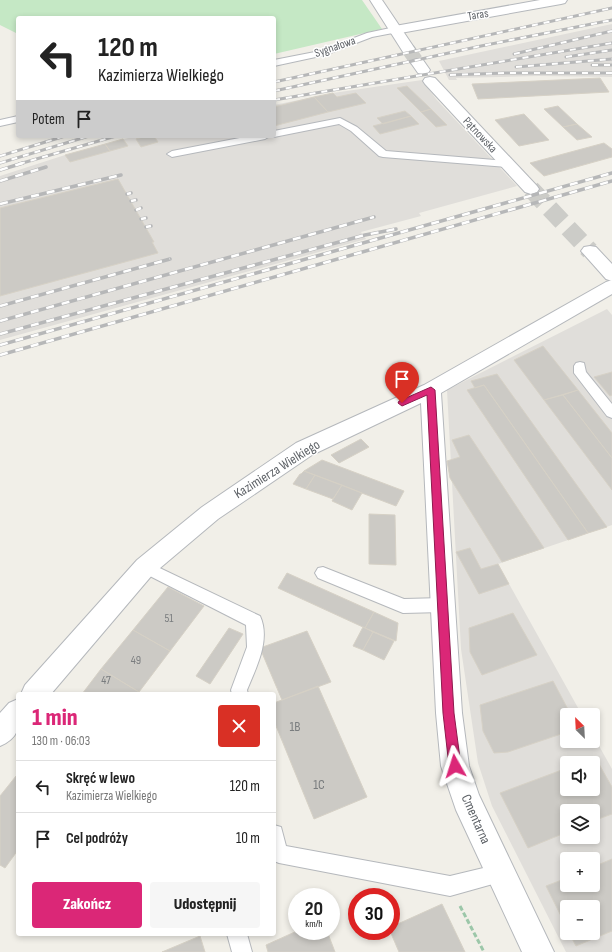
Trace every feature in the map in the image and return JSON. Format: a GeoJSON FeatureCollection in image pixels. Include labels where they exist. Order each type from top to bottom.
{"type":"FeatureCollection","features":[{"type":"Feature","properties":{"kind":"street"},"geometry":{"type":"LineString","coordinates":[[376,0],[408,50]]}},
{"type":"Feature","properties":{"kind":"street","name":"Taras"},"geometry":{"type":"LineString","coordinates":[[395,30],[561,0]]}},
{"type":"Feature","properties":{"kind":"street","name":"Pątnowska"},"geometry":{"type":"LineString","coordinates":[[423,71],[506,164],[531,189]]}},
{"type":"Feature","properties":{"kind":"street"},"geometry":{"type":"LineString","coordinates":[[590,251],[612,275]]}},
{"type":"Feature","properties":{"kind":"street","name":"Kazimierza Wielkiego"},"geometry":{"type":"LineString","coordinates":[[36,692],[145,567],[210,514],[304,449],[431,390],[612,286]]}},
{"type":"Feature","properties":{"kind":"street","name":"Cmentarna"},"geometry":{"type":"LineString","coordinates":[[431,390],[449,713],[455,766],[466,800],[538,952]]}},
{"type":"Feature","properties":{"kind":"street"},"geometry":{"type":"LineString","coordinates":[[0,733],[16,714]]}},
{"type":"Feature","properties":{"kind":"lane","name":"Sygnałowa"},"geometry":{"type":"LineString","coordinates":[[276,64],[322,54],[370,35],[395,30]]}},
{"type":"Feature","properties":{"kind":"lane"},"geometry":{"type":"LineString","coordinates":[[0,123],[16,119]]}},
{"type":"Feature","properties":{"kind":"lane"},"geometry":{"type":"LineString","coordinates":[[276,134],[340,121],[354,129],[383,154],[506,164]]}},
{"type":"Feature","properties":{"kind":"lane"},"geometry":{"type":"LineString","coordinates":[[172,154],[255,138]]}},
{"type":"Feature","properties":{"kind":"lane"},"geometry":{"type":"LineString","coordinates":[[580,366],[580,373],[612,413]]}},
{"type":"Feature","properties":{"kind":"lane"},"geometry":{"type":"LineString","coordinates":[[145,567],[254,621],[255,646],[240,692]]}},
{"type":"Feature","properties":{"kind":"lane"},"geometry":{"type":"LineString","coordinates":[[323,573],[403,606],[443,605]]}},
{"type":"Feature","properties":{"kind":"lane"},"geometry":{"type":"LineString","coordinates":[[276,855],[450,886],[500,873]]}},
{"type":"Feature","properties":{"kind":"lane"},"geometry":{"type":"LineString","coordinates":[[238,936],[242,952]]}},
{"type":"Feature","properties":{"kind":"path"},"geometry":{"type":"LineString","coordinates":[[450,886],[484,952]]}},
{"type":"Feature","properties":{"kind":"shaded area"},"geometry":{"type":"Polygon","coordinates":[[[612,24],[612,77],[539,76],[456,78],[457,80],[449,80],[439,61],[612,24]]]}},
{"type":"Feature","properties":{"kind":"shaded area"},"geometry":{"type":"Polygon","coordinates":[[[422,80],[436,99],[517,186],[419,213],[421,216],[361,232],[366,239],[0,340],[0,176],[65,155],[129,138],[276,138],[276,105],[333,93],[422,80]]]}},
{"type":"Feature","properties":{"kind":"shaded area"},"geometry":{"type":"Polygon","coordinates":[[[607,309],[612,315],[612,525],[498,564],[578,708],[560,708],[560,748],[600,748],[612,769],[612,952],[566,952],[492,806],[478,763],[461,649],[447,390],[607,309]]]}},
{"type":"Feature","properties":{"kind":"green space"},"geometry":{"type":"Polygon","coordinates":[[[0,0],[362,0],[382,29],[276,54],[276,16],[16,16],[16,33],[0,25],[0,0]]]}},
{"type":"Feature","properties":{"kind":"building"},"geometry":{"type":"Polygon","coordinates":[[[600,78],[609,92],[478,99],[472,84],[600,78]]]}},
{"type":"Feature","properties":{"kind":"building"},"geometry":{"type":"Polygon","coordinates":[[[407,86],[431,109],[421,112],[397,88],[407,86]]]}},
{"type":"Feature","properties":{"kind":"building"},"geometry":{"type":"Polygon","coordinates":[[[333,93],[337,97],[356,93],[366,103],[328,112],[314,97],[333,93]]]}},
{"type":"Feature","properties":{"kind":"building"},"geometry":{"type":"Polygon","coordinates":[[[314,97],[328,112],[276,125],[276,106],[314,97]]]}},
{"type":"Feature","properties":{"kind":"building"},"geometry":{"type":"Polygon","coordinates":[[[558,106],[577,124],[563,127],[544,109],[558,106]]]}},
{"type":"Feature","properties":{"kind":"building"},"geometry":{"type":"Polygon","coordinates":[[[431,109],[447,125],[436,127],[421,112],[431,109]]]}},
{"type":"Feature","properties":{"kind":"building"},"geometry":{"type":"Polygon","coordinates":[[[405,111],[411,116],[383,124],[377,118],[405,111]]]}},
{"type":"Feature","properties":{"kind":"building"},"geometry":{"type":"Polygon","coordinates":[[[524,114],[549,140],[519,146],[495,120],[524,114]]]}},
{"type":"Feature","properties":{"kind":"building"},"geometry":{"type":"Polygon","coordinates":[[[411,116],[419,124],[380,134],[373,126],[411,116]]]}},
{"type":"Feature","properties":{"kind":"building"},"geometry":{"type":"Polygon","coordinates":[[[577,124],[592,137],[577,140],[563,127],[577,124]]]}},
{"type":"Feature","properties":{"kind":"building"},"geometry":{"type":"Polygon","coordinates":[[[155,138],[158,142],[141,147],[136,139],[155,138]]]}},
{"type":"Feature","properties":{"kind":"building"},"geometry":{"type":"Polygon","coordinates":[[[123,139],[128,146],[110,151],[105,144],[123,139]]]}},
{"type":"Feature","properties":{"kind":"building"},"geometry":{"type":"Polygon","coordinates":[[[604,143],[612,149],[612,157],[544,176],[530,163],[604,143]]]}},
{"type":"Feature","properties":{"kind":"building"},"geometry":{"type":"Polygon","coordinates":[[[105,144],[110,151],[70,162],[65,155],[105,144]]]}},
{"type":"Feature","properties":{"kind":"building"},"geometry":{"type":"Polygon","coordinates":[[[118,179],[154,242],[152,242],[158,253],[0,296],[0,208],[118,179]]]}},
{"type":"Feature","properties":{"kind":"building"},"geometry":{"type":"Polygon","coordinates":[[[543,346],[578,390],[544,400],[514,360],[543,346]]]}},
{"type":"Feature","properties":{"kind":"building"},"geometry":{"type":"Polygon","coordinates":[[[612,372],[612,395],[610,396],[594,377],[612,372]]]}},
{"type":"Feature","properties":{"kind":"building"},"geometry":{"type":"Polygon","coordinates":[[[497,374],[607,527],[588,533],[484,385],[475,388],[471,381],[497,374]]]}},
{"type":"Feature","properties":{"kind":"building"},"geometry":{"type":"Polygon","coordinates":[[[484,385],[588,533],[568,540],[467,390],[484,385]]]}},
{"type":"Feature","properties":{"kind":"building"},"geometry":{"type":"Polygon","coordinates":[[[578,390],[612,433],[612,458],[563,395],[578,390]]]}},
{"type":"Feature","properties":{"kind":"building"},"geometry":{"type":"Polygon","coordinates":[[[563,395],[612,458],[612,490],[544,400],[563,395]]]}},
{"type":"Feature","properties":{"kind":"building"},"geometry":{"type":"Polygon","coordinates":[[[469,435],[544,548],[502,562],[450,478],[447,461],[460,457],[452,440],[469,435]]]}},
{"type":"Feature","properties":{"kind":"building"},"geometry":{"type":"Polygon","coordinates":[[[361,439],[369,447],[339,463],[331,455],[361,439]]]}},
{"type":"Feature","properties":{"kind":"building"},"geometry":{"type":"Polygon","coordinates":[[[322,460],[404,491],[396,506],[304,471],[322,460]]]}},
{"type":"Feature","properties":{"kind":"building"},"geometry":{"type":"Polygon","coordinates":[[[304,471],[315,475],[306,489],[293,484],[304,471]]]}},
{"type":"Feature","properties":{"kind":"building"},"geometry":{"type":"Polygon","coordinates":[[[315,475],[342,485],[333,499],[306,489],[315,475]]]}},
{"type":"Feature","properties":{"kind":"building"},"geometry":{"type":"Polygon","coordinates":[[[342,485],[362,493],[352,510],[332,501],[342,485]]]}},
{"type":"Feature","properties":{"kind":"building"},"geometry":{"type":"Polygon","coordinates":[[[369,514],[395,515],[396,565],[369,564],[369,514]]]}},
{"type":"Feature","properties":{"kind":"building"},"geometry":{"type":"Polygon","coordinates":[[[470,548],[481,569],[498,564],[509,584],[479,594],[456,552],[470,548]]]}},
{"type":"Feature","properties":{"kind":"building"},"geometry":{"type":"Polygon","coordinates":[[[287,573],[374,612],[365,628],[278,588],[287,573]]]}},
{"type":"Feature","properties":{"kind":"building"},"geometry":{"type":"Polygon","coordinates":[[[168,587],[204,606],[170,651],[133,630],[168,587]]]}},
{"type":"Feature","properties":{"kind":"building"},"geometry":{"type":"Polygon","coordinates":[[[374,612],[398,623],[396,641],[365,628],[374,612]]]}},
{"type":"Feature","properties":{"kind":"building"},"geometry":{"type":"Polygon","coordinates":[[[513,613],[537,655],[482,675],[470,652],[469,628],[513,613]]]}},
{"type":"Feature","properties":{"kind":"building"},"geometry":{"type":"Polygon","coordinates":[[[363,627],[373,632],[363,650],[353,646],[363,627]]]}},
{"type":"Feature","properties":{"kind":"building"},"geometry":{"type":"Polygon","coordinates":[[[229,628],[243,634],[210,684],[196,676],[229,628]]]}},
{"type":"Feature","properties":{"kind":"building"},"geometry":{"type":"Polygon","coordinates":[[[133,630],[170,651],[139,692],[101,669],[133,630]]]}},
{"type":"Feature","properties":{"kind":"building"},"geometry":{"type":"Polygon","coordinates":[[[307,631],[331,682],[282,700],[260,648],[307,631]]]}},
{"type":"Feature","properties":{"kind":"building"},"geometry":{"type":"Polygon","coordinates":[[[373,632],[394,641],[384,660],[363,650],[373,632]]]}},
{"type":"Feature","properties":{"kind":"building"},"geometry":{"type":"Polygon","coordinates":[[[101,669],[139,692],[84,692],[101,669]]]}},
{"type":"Feature","properties":{"kind":"building"},"geometry":{"type":"Polygon","coordinates":[[[553,681],[567,708],[560,708],[560,734],[508,752],[494,753],[483,731],[480,705],[553,681]]]}},
{"type":"Feature","properties":{"kind":"building"},"geometry":{"type":"Polygon","coordinates":[[[318,686],[367,797],[314,819],[276,726],[276,702],[318,686]]]}},
{"type":"Feature","properties":{"kind":"building"},"geometry":{"type":"Polygon","coordinates":[[[600,766],[612,787],[612,814],[600,818],[600,804],[560,804],[560,835],[528,848],[500,793],[560,771],[560,796],[600,796],[600,766]]]}},
{"type":"Feature","properties":{"kind":"building"},"geometry":{"type":"Polygon","coordinates":[[[16,776],[16,853],[5,868],[0,865],[0,796],[16,776]]]}},
{"type":"Feature","properties":{"kind":"building"},"geometry":{"type":"Polygon","coordinates":[[[612,859],[612,931],[600,936],[600,900],[560,900],[560,914],[546,886],[560,881],[560,892],[600,892],[600,864],[612,859]]]}},
{"type":"Feature","properties":{"kind":"building"},"geometry":{"type":"Polygon","coordinates":[[[442,904],[465,952],[399,952],[394,940],[400,940],[400,923],[442,904]]]}},
{"type":"Feature","properties":{"kind":"building"},"geometry":{"type":"Polygon","coordinates":[[[288,935],[288,940],[330,940],[335,952],[268,952],[266,945],[288,935]]]}},
{"type":"Feature","properties":{"kind":"building"},"geometry":{"type":"Polygon","coordinates":[[[200,936],[205,952],[162,952],[200,936]]]}},
{"type":"Feature","properties":{"kind":"building"},"geometry":{"type":"Polygon","coordinates":[[[573,940],[590,940],[576,946],[573,940]]]}},
{"type":"Feature","properties":{"kind":"tunnel"},"geometry":{"type":"LineString","coordinates":[[408,49],[418,63]]}},
{"type":"Feature","properties":{"kind":"tunnel"},"geometry":{"type":"LineString","coordinates":[[531,189],[590,251]]}},
{"type":"Feature","properties":{"kind":"railway"},"geometry":{"type":"LineString","coordinates":[[276,82],[612,8]]}},
{"type":"Feature","properties":{"kind":"railway"},"geometry":{"type":"LineString","coordinates":[[276,91],[481,46],[612,20]]}},
{"type":"Feature","properties":{"kind":"railway"},"geometry":{"type":"LineString","coordinates":[[514,54],[612,31]]}},
{"type":"Feature","properties":{"kind":"railway"},"geometry":{"type":"LineString","coordinates":[[276,100],[612,43]]}},
{"type":"Feature","properties":{"kind":"railway"},"geometry":{"type":"LineString","coordinates":[[566,57],[612,50]]}},
{"type":"Feature","properties":{"kind":"railway"},"geometry":{"type":"LineString","coordinates":[[516,67],[612,59]]}},
{"type":"Feature","properties":{"kind":"railway"},"geometry":{"type":"LineString","coordinates":[[592,65],[612,65]]}},
{"type":"Feature","properties":{"kind":"railway"},"geometry":{"type":"LineString","coordinates":[[450,75],[505,73],[612,73]]}},
{"type":"Feature","properties":{"kind":"railway"},"geometry":{"type":"LineString","coordinates":[[0,156],[58,138]]}},
{"type":"Feature","properties":{"kind":"railway"},"geometry":{"type":"LineString","coordinates":[[0,163],[82,138]]}},
{"type":"Feature","properties":{"kind":"railway"},"geometry":{"type":"LineString","coordinates":[[19,164],[109,138]]}},
{"type":"Feature","properties":{"kind":"railway"},"geometry":{"type":"LineString","coordinates":[[0,170],[23,163]]}},
{"type":"Feature","properties":{"kind":"railway"},"geometry":{"type":"LineString","coordinates":[[0,181],[46,167]]}},
{"type":"Feature","properties":{"kind":"railway"},"geometry":{"type":"LineString","coordinates":[[0,345],[612,173]]}},
{"type":"Feature","properties":{"kind":"railway"},"geometry":{"type":"LineString","coordinates":[[0,204],[121,175]]}},
{"type":"Feature","properties":{"kind":"railway"},"geometry":{"type":"LineString","coordinates":[[0,355],[612,181]]}},
{"type":"Feature","properties":{"kind":"railway"},"geometry":{"type":"LineString","coordinates":[[127,194],[131,193]]}},
{"type":"Feature","properties":{"kind":"railway"},"geometry":{"type":"LineString","coordinates":[[131,201],[136,200]]}},
{"type":"Feature","properties":{"kind":"railway"},"geometry":{"type":"LineString","coordinates":[[136,210],[141,208]]}},
{"type":"Feature","properties":{"kind":"railway"},"geometry":{"type":"LineString","coordinates":[[0,321],[374,217]]}},
{"type":"Feature","properties":{"kind":"railway"},"geometry":{"type":"LineString","coordinates":[[141,219],[146,218]]}},
{"type":"Feature","properties":{"kind":"railway"},"geometry":{"type":"LineString","coordinates":[[146,227],[151,226]]}},
{"type":"Feature","properties":{"kind":"railway"},"geometry":{"type":"LineString","coordinates":[[0,334],[365,235],[396,229]]}},
{"type":"Feature","properties":{"kind":"railway"},"geometry":{"type":"LineString","coordinates":[[0,306],[170,259]]}},
{"type":"Feature","properties":{"kind":"route"},"geometry":{"type":"LineString","coordinates":[[402,403],[431,390],[449,713],[455,766]]}}]}
